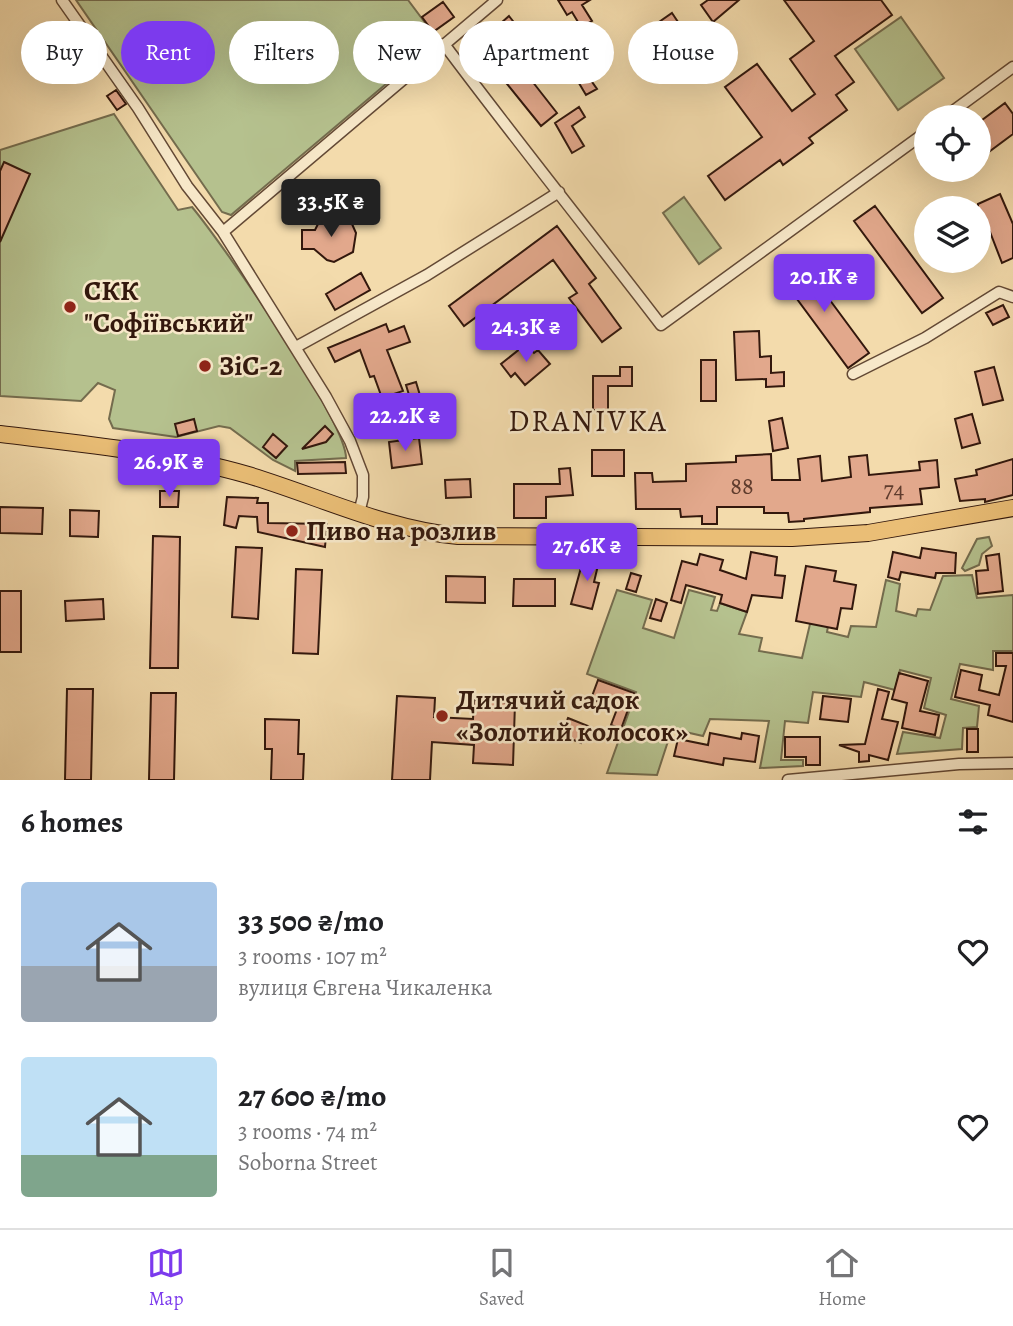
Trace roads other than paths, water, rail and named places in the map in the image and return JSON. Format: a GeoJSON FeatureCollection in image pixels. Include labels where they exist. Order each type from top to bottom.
{"type":"FeatureCollection","features":[{"type":"Feature","properties":{"kind":"main road"},"geometry":{"type":"LineString","coordinates":[[0,434],[119,449],[215,467],[410,529],[458,536],[792,538],[868,533],[1013,508]]}},
{"type":"Feature","properties":{"kind":"street"},"geometry":{"type":"LineString","coordinates":[[62,0],[138,108],[187,186],[223,232],[296,347],[358,458],[364,486],[359,513]]}},
{"type":"Feature","properties":{"kind":"street"},"geometry":{"type":"LineString","coordinates":[[445,43],[497,0]]}},
{"type":"Feature","properties":{"kind":"street"},"geometry":{"type":"LineString","coordinates":[[445,45],[525,153],[559,192],[661,325],[914,141]]}},
{"type":"Feature","properties":{"kind":"street"},"geometry":{"type":"LineString","coordinates":[[961,105],[1013,67]]}},
{"type":"Feature","properties":{"kind":"street"},"geometry":{"type":"LineString","coordinates":[[223,232],[397,84]]}},
{"type":"Feature","properties":{"kind":"street"},"geometry":{"type":"LineString","coordinates":[[296,347],[427,275],[559,192]]}},
{"type":"Feature","properties":{"kind":"street"},"geometry":{"type":"LineString","coordinates":[[853,374],[925,338],[999,292],[1013,297]]}},
{"type":"Feature","properties":{"kind":"street"},"geometry":{"type":"LineString","coordinates":[[788,780],[958,764],[1013,763]]}},
{"type":"Feature","properties":{"kind":"place","name":"СКК \"Софіївський\""},"geometry":{"type":"Point","coordinates":[70,307]}},
{"type":"Feature","properties":{"kind":"place","name":"ЗіС-2"},"geometry":{"type":"Point","coordinates":[205,366]}},
{"type":"Feature","properties":{"kind":"place","name":"Пиво на розлив"},"geometry":{"type":"Point","coordinates":[292,531]}},
{"type":"Feature","properties":{"kind":"place","name":"Дитячий садок «Золотий колосок»"},"geometry":{"type":"Point","coordinates":[442,716]}},
{"type":"Feature","properties":{"kind":"district","name":"DRANIVKA"},"geometry":{"type":"Point","coordinates":[588,421]}}]}
